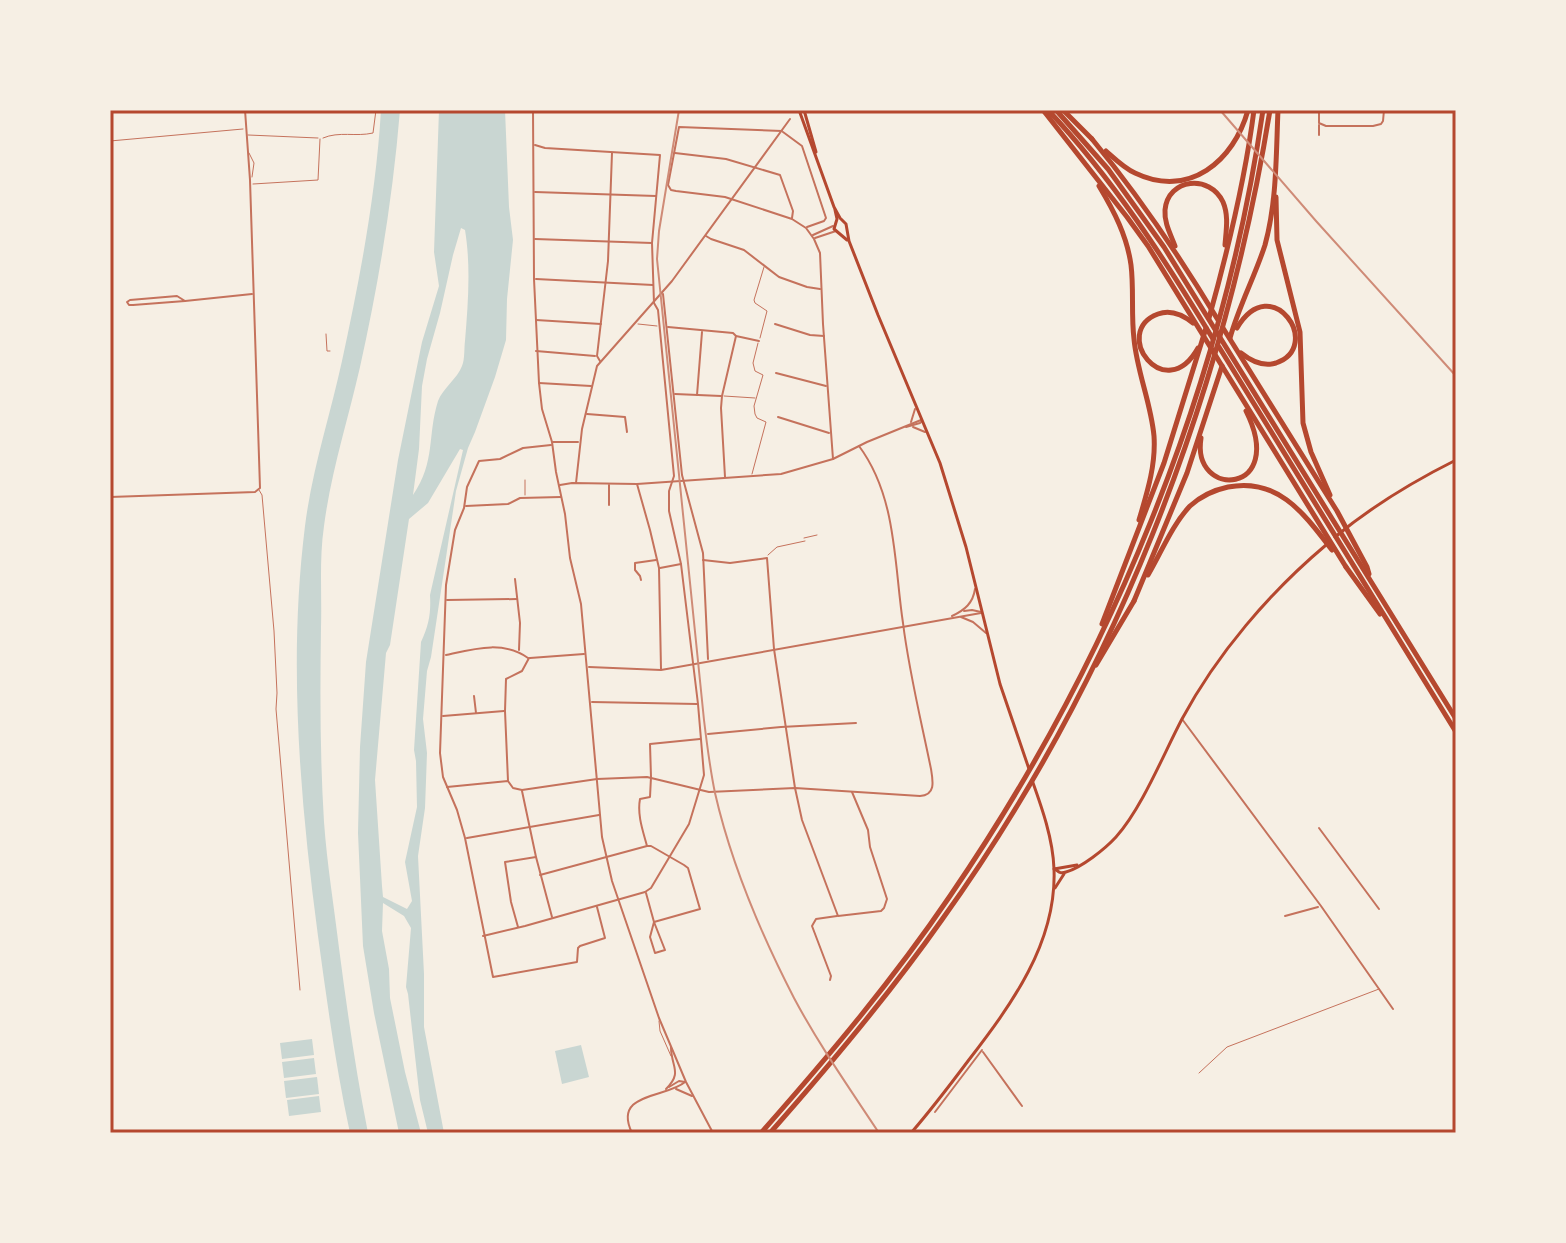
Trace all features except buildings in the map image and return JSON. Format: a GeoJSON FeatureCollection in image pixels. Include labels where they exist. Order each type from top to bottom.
{"type":"FeatureCollection","features":[{"type":"Feature","properties":{"kind":"highway"},"geometry":{"type":"LineString","coordinates":[[1045,110],[1148,246],[1346,567],[1391,626]]}},
{"type":"Feature","properties":{"kind":"highway"},"geometry":{"type":"LineString","coordinates":[[1045,110],[1086,153],[1154,243],[1456,732]]}},
{"type":"Feature","properties":{"kind":"highway"},"geometry":{"type":"LineString","coordinates":[[1056,110],[1121,186],[1164,247],[1456,719]]}},
{"type":"Feature","properties":{"kind":"highway"},"geometry":{"type":"LineString","coordinates":[[1063,110],[1117,162],[1136,173],[1167,181],[1181,180],[1208,170],[1236,142],[1250,112]]}},
{"type":"Feature","properties":{"kind":"highway"},"geometry":{"type":"LineString","coordinates":[[832,1056],[948,899],[983,846],[1052,731],[1096,644],[1150,522],[1186,426],[1220,313],[1244,215],[1263,110]]}},
{"type":"Feature","properties":{"kind":"highway"},"geometry":{"type":"LineString","coordinates":[[761,1133],[880,1002],[942,921],[1029,785],[1087,679],[1135,576],[1193,428],[1225,322],[1251,215],[1270,110]]}},
{"type":"Feature","properties":{"kind":"highway"},"geometry":{"type":"LineString","coordinates":[[1278,110],[1275,184],[1277,240],[1300,332],[1303,423],[1311,452],[1337,511]]}},
{"type":"Feature","properties":{"kind":"highway"},"geometry":{"type":"LineString","coordinates":[[1096,644],[1164,463],[1213,303],[1247,153],[1250,112]]}},
{"type":"Feature","properties":{"kind":"highway"},"geometry":{"type":"LineString","coordinates":[[1092,139],[1131,187],[1182,261],[1337,511],[1367,567],[1370,579]]}},
{"type":"Feature","properties":{"kind":"highway"},"geometry":{"type":"LineString","coordinates":[[1088,168],[1112,208],[1126,241],[1132,278],[1134,341],[1154,436],[1148,490],[1130,550]]}},
{"type":"Feature","properties":{"kind":"highway"},"geometry":{"type":"LineString","coordinates":[[1182,261],[1168,228],[1166,206],[1176,189],[1197,182],[1214,189],[1224,206],[1227,216],[1223,268]]}},
{"type":"Feature","properties":{"kind":"highway"},"geometry":{"type":"LineString","coordinates":[[1134,601],[1187,473],[1265,244],[1275,184]]}},
{"type":"Feature","properties":{"kind":"highway"},"geometry":{"type":"LineString","coordinates":[[1231,343],[1247,358],[1267,365],[1285,358],[1295,337],[1294,326],[1287,315],[1268,307],[1248,313],[1232,334]]}},
{"type":"Feature","properties":{"kind":"highway"},"geometry":{"type":"LineString","coordinates":[[1201,342],[1188,362],[1169,370],[1149,363],[1140,344],[1145,324],[1162,313],[1179,314],[1202,331]]}},
{"type":"Feature","properties":{"kind":"highway"},"geometry":{"type":"LineString","coordinates":[[1205,418],[1199,450],[1204,466],[1221,479],[1234,479],[1246,474],[1257,456],[1257,441],[1238,391]]}},
{"type":"Feature","properties":{"kind":"highway"},"geometry":{"type":"LineString","coordinates":[[1087,679],[1173,529],[1190,507],[1206,494],[1243,485],[1263,488],[1286,499],[1346,567]]}},
{"type":"Feature","properties":{"kind":"highway"},"geometry":{"type":"LineString","coordinates":[[770,1133],[826,1062]]}},
{"type":"Feature","properties":{"kind":"main road"},"geometry":{"type":"LineString","coordinates":[[803,110],[822,171]]}},
{"type":"Feature","properties":{"kind":"main road"},"geometry":{"type":"LineString","coordinates":[[803,110],[834,207],[837,228],[849,241]]}},
{"type":"Feature","properties":{"kind":"main road"},"geometry":{"type":"LineString","coordinates":[[834,207],[846,224],[849,241],[929,434],[956,514],[1000,684],[1044,816],[1053,856],[1053,891],[1043,937],[1031,968],[980,1048],[911,1133]]}},
{"type":"Feature","properties":{"kind":"main road"},"geometry":{"type":"LineString","coordinates":[[837,228],[842,221]]}},
{"type":"Feature","properties":{"kind":"main road"},"geometry":{"type":"LineString","coordinates":[[837,228],[846,229]]}},
{"type":"Feature","properties":{"kind":"main road"},"geometry":{"type":"LineString","coordinates":[[1053,891],[1066,872],[1105,847],[1126,823],[1213,669],[1244,628],[1283,585],[1316,553],[1361,517],[1456,460]]}},
{"type":"Feature","properties":{"kind":"main road"},"geometry":{"type":"LineString","coordinates":[[1053,856],[1057,863],[1064,866]]}},
{"type":"Feature","properties":{"kind":"main road"},"geometry":{"type":"LineString","coordinates":[[1054,869],[1081,864]]}},
{"type":"Feature","properties":{"kind":"main road"},"geometry":{"type":"LineString","coordinates":[[1054,869],[1066,872]]}},
{"type":"Feature","properties":{"kind":"street"},"geometry":{"type":"LineString","coordinates":[[245,110],[249,153],[259,490],[262,495],[273,616],[276,709],[300,990]]}},
{"type":"Feature","properties":{"kind":"street"},"geometry":{"type":"LineString","coordinates":[[248,135],[320,139],[332,135],[365,135],[373,133],[376,110]]}},
{"type":"Feature","properties":{"kind":"street"},"geometry":{"type":"LineString","coordinates":[[533,110],[533,239],[539,383],[581,604],[606,856],[659,1018],[693,1097],[713,1133]]}},
{"type":"Feature","properties":{"kind":"street"},"geometry":{"type":"LineString","coordinates":[[1319,110],[1319,135]]}},
{"type":"Feature","properties":{"kind":"street"},"geometry":{"type":"LineString","coordinates":[[1319,123],[1326,126],[1376,126],[1383,121],[1384,110]]}},
{"type":"Feature","properties":{"kind":"street"},"geometry":{"type":"LineString","coordinates":[[576,483],[580,442],[596,367],[663,293],[790,119]]}},
{"type":"Feature","properties":{"kind":"street"},"geometry":{"type":"LineString","coordinates":[[806,228],[826,218],[802,146],[782,131],[679,127],[668,185],[671,190],[732,199],[792,219],[813,237],[820,253],[833,459]]}},
{"type":"Feature","properties":{"kind":"street"},"geometry":{"type":"LineString","coordinates":[[110,141],[246,128]]}},
{"type":"Feature","properties":{"kind":"street"},"geometry":{"type":"LineString","coordinates":[[250,182],[318,180],[320,139]]}},
{"type":"Feature","properties":{"kind":"street"},"geometry":{"type":"LineString","coordinates":[[483,936],[618,900],[651,888],[689,824],[704,775],[681,564],[669,510],[672,456],[658,310],[654,303],[652,243],[660,155],[534,145]]}},
{"type":"Feature","properties":{"kind":"street"},"geometry":{"type":"LineString","coordinates":[[601,361],[597,356],[606,283],[612,152]]}},
{"type":"Feature","properties":{"kind":"street"},"geometry":{"type":"LineString","coordinates":[[674,153],[726,159],[781,176],[793,211],[792,219]]}},
{"type":"Feature","properties":{"kind":"street"},"geometry":{"type":"LineString","coordinates":[[534,192],[657,197]]}},
{"type":"Feature","properties":{"kind":"street"},"geometry":{"type":"LineString","coordinates":[[813,237],[837,228]]}},
{"type":"Feature","properties":{"kind":"street"},"geometry":{"type":"LineString","coordinates":[[706,236],[744,250],[779,277],[821,289]]}},
{"type":"Feature","properties":{"kind":"street"},"geometry":{"type":"LineString","coordinates":[[533,239],[652,243]]}},
{"type":"Feature","properties":{"kind":"street"},"geometry":{"type":"LineString","coordinates":[[751,477],[766,422],[755,414],[763,375],[755,371],[753,365],[767,314],[766,308],[754,302],[764,267]]}},
{"type":"Feature","properties":{"kind":"street"},"geometry":{"type":"LineString","coordinates":[[534,279],[654,285]]}},
{"type":"Feature","properties":{"kind":"street"},"geometry":{"type":"LineString","coordinates":[[663,293],[684,481],[703,560],[708,661]]}},
{"type":"Feature","properties":{"kind":"street"},"geometry":{"type":"LineString","coordinates":[[185,301],[177,296],[127,302],[133,305],[185,301],[253,294]]}},
{"type":"Feature","properties":{"kind":"street"},"geometry":{"type":"LineString","coordinates":[[535,320],[601,324]]}},
{"type":"Feature","properties":{"kind":"street"},"geometry":{"type":"LineString","coordinates":[[634,323],[659,327]]}},
{"type":"Feature","properties":{"kind":"street"},"geometry":{"type":"LineString","coordinates":[[775,324],[824,336]]}},
{"type":"Feature","properties":{"kind":"street"},"geometry":{"type":"LineString","coordinates":[[666,327],[733,333],[759,341]]}},
{"type":"Feature","properties":{"kind":"street"},"geometry":{"type":"LineString","coordinates":[[697,395],[702,330]]}},
{"type":"Feature","properties":{"kind":"street"},"geometry":{"type":"LineString","coordinates":[[326,334],[329,345]]}},
{"type":"Feature","properties":{"kind":"street"},"geometry":{"type":"LineString","coordinates":[[725,479],[721,408],[736,336]]}},
{"type":"Feature","properties":{"kind":"street"},"geometry":{"type":"LineString","coordinates":[[536,351],[597,356]]}},
{"type":"Feature","properties":{"kind":"street"},"geometry":{"type":"LineString","coordinates":[[776,373],[828,386]]}},
{"type":"Feature","properties":{"kind":"street"},"geometry":{"type":"LineString","coordinates":[[539,383],[592,386]]}},
{"type":"Feature","properties":{"kind":"street"},"geometry":{"type":"LineString","coordinates":[[674,394],[756,398]]}},
{"type":"Feature","properties":{"kind":"street"},"geometry":{"type":"LineString","coordinates":[[911,425],[916,404]]}},
{"type":"Feature","properties":{"kind":"street"},"geometry":{"type":"LineString","coordinates":[[585,414],[625,417],[627,432]]}},
{"type":"Feature","properties":{"kind":"street"},"geometry":{"type":"LineString","coordinates":[[778,417],[830,433]]}},
{"type":"Feature","properties":{"kind":"street"},"geometry":{"type":"LineString","coordinates":[[558,485],[637,484],[781,474],[833,459],[923,420]]}},
{"type":"Feature","properties":{"kind":"street"},"geometry":{"type":"LineString","coordinates":[[911,425],[929,434]]}},
{"type":"Feature","properties":{"kind":"street"},"geometry":{"type":"LineString","coordinates":[[580,442],[521,448],[505,458],[477,463],[455,530],[445,600],[440,753],[443,777],[465,838],[493,977],[577,962],[580,946],[605,938],[596,906]]}},
{"type":"Feature","properties":{"kind":"street"},"geometry":{"type":"LineString","coordinates":[[529,658],[522,671],[506,679],[508,781],[513,788],[522,790],[597,779],[651,777],[700,790],[795,788],[920,796],[931,793],[931,769],[903,626],[890,520],[875,476],[859,446]]}},
{"type":"Feature","properties":{"kind":"street"},"geometry":{"type":"LineString","coordinates":[[525,480],[525,498]]}},
{"type":"Feature","properties":{"kind":"street"},"geometry":{"type":"LineString","coordinates":[[609,484],[609,505]]}},
{"type":"Feature","properties":{"kind":"street"},"geometry":{"type":"LineString","coordinates":[[637,484],[658,560],[661,670]]}},
{"type":"Feature","properties":{"kind":"street"},"geometry":{"type":"LineString","coordinates":[[110,497],[259,490]]}},
{"type":"Feature","properties":{"kind":"street"},"geometry":{"type":"LineString","coordinates":[[465,506],[561,497]]}},
{"type":"Feature","properties":{"kind":"street"},"geometry":{"type":"LineString","coordinates":[[509,504],[509,510]]}},
{"type":"Feature","properties":{"kind":"street"},"geometry":{"type":"LineString","coordinates":[[804,538],[817,535]]}},
{"type":"Feature","properties":{"kind":"street"},"geometry":{"type":"LineString","coordinates":[[805,541],[777,547],[767,558],[774,649],[795,788],[805,828],[838,916]]}},
{"type":"Feature","properties":{"kind":"street"},"geometry":{"type":"LineString","coordinates":[[703,560],[730,563],[767,558]]}},
{"type":"Feature","properties":{"kind":"street"},"geometry":{"type":"LineString","coordinates":[[641,580],[635,563],[658,560]]}},
{"type":"Feature","properties":{"kind":"street"},"geometry":{"type":"LineString","coordinates":[[659,568],[681,564]]}},
{"type":"Feature","properties":{"kind":"street"},"geometry":{"type":"LineString","coordinates":[[515,579],[520,623],[519,651]]}},
{"type":"Feature","properties":{"kind":"street"},"geometry":{"type":"LineString","coordinates":[[961,612],[973,599],[976,584]]}},
{"type":"Feature","properties":{"kind":"street"},"geometry":{"type":"LineString","coordinates":[[445,600],[517,599]]}},
{"type":"Feature","properties":{"kind":"street"},"geometry":{"type":"LineString","coordinates":[[948,618],[972,610],[982,613]]}},
{"type":"Feature","properties":{"kind":"street"},"geometry":{"type":"LineString","coordinates":[[586,667],[661,670],[982,613]]}},
{"type":"Feature","properties":{"kind":"street"},"geometry":{"type":"LineString","coordinates":[[960,617],[973,622],[987,634]]}},
{"type":"Feature","properties":{"kind":"street"},"geometry":{"type":"LineString","coordinates":[[445,655],[482,647],[519,651],[529,658],[585,654]]}},
{"type":"Feature","properties":{"kind":"street"},"geometry":{"type":"LineString","coordinates":[[474,696],[476,715]]}},
{"type":"Feature","properties":{"kind":"street"},"geometry":{"type":"LineString","coordinates":[[589,702],[698,704]]}},
{"type":"Feature","properties":{"kind":"street"},"geometry":{"type":"LineString","coordinates":[[442,716],[505,711]]}},
{"type":"Feature","properties":{"kind":"street"},"geometry":{"type":"LineString","coordinates":[[1182,719],[1393,1009]]}},
{"type":"Feature","properties":{"kind":"street"},"geometry":{"type":"LineString","coordinates":[[708,734],[856,723]]}},
{"type":"Feature","properties":{"kind":"street"},"geometry":{"type":"LineString","coordinates":[[647,846],[639,805],[640,799],[650,797],[650,744],[701,739]]}},
{"type":"Feature","properties":{"kind":"street"},"geometry":{"type":"LineString","coordinates":[[447,787],[508,781]]}},
{"type":"Feature","properties":{"kind":"street"},"geometry":{"type":"LineString","coordinates":[[522,790],[540,875],[553,918]]}},
{"type":"Feature","properties":{"kind":"street"},"geometry":{"type":"LineString","coordinates":[[830,980],[812,926],[816,919],[881,911],[887,899],[870,847],[868,830],[852,792]]}},
{"type":"Feature","properties":{"kind":"street"},"geometry":{"type":"LineString","coordinates":[[465,838],[600,815]]}},
{"type":"Feature","properties":{"kind":"street"},"geometry":{"type":"LineString","coordinates":[[1319,828],[1379,909]]}},
{"type":"Feature","properties":{"kind":"street"},"geometry":{"type":"LineString","coordinates":[[540,875],[651,846],[688,868],[700,909],[654,922]]}},
{"type":"Feature","properties":{"kind":"street"},"geometry":{"type":"LineString","coordinates":[[519,928],[511,902],[505,862],[536,857]]}},
{"type":"Feature","properties":{"kind":"street"},"geometry":{"type":"LineString","coordinates":[[645,892],[665,950],[655,953],[650,937],[654,922]]}},
{"type":"Feature","properties":{"kind":"street"},"geometry":{"type":"LineString","coordinates":[[1285,916],[1321,906]]}},
{"type":"Feature","properties":{"kind":"street"},"geometry":{"type":"LineString","coordinates":[[1199,1073],[1227,1047],[1379,989]]}},
{"type":"Feature","properties":{"kind":"street"},"geometry":{"type":"LineString","coordinates":[[659,1018],[660,1031],[676,1068],[674,1084]]}},
{"type":"Feature","properties":{"kind":"street"},"geometry":{"type":"LineString","coordinates":[[671,1046],[671,1056]]}},
{"type":"Feature","properties":{"kind":"street"},"geometry":{"type":"LineString","coordinates":[[935,1112],[980,1048],[1022,1106]]}},
{"type":"Feature","properties":{"kind":"street"},"geometry":{"type":"LineString","coordinates":[[669,1088],[674,1078]]}},
{"type":"Feature","properties":{"kind":"street"},"geometry":{"type":"LineString","coordinates":[[669,1088],[686,1082]]}},
{"type":"Feature","properties":{"kind":"street"},"geometry":{"type":"LineString","coordinates":[[632,1133],[627,1123],[630,1109],[636,1103],[686,1082]]}},
{"type":"Feature","properties":{"kind":"street"},"geometry":{"type":"LineString","coordinates":[[674,1084],[679,1087]]}},
{"type":"Feature","properties":{"kind":"street"},"geometry":{"type":"LineString","coordinates":[[669,1088],[693,1097]]}},
{"type":"Feature","properties":{"kind":"shaded area"},"geometry":{"type":"Polygon","coordinates":[[[381,110],[400,110],[389,207],[367,335],[327,506],[321,564],[324,822],[345,994],[368,1133],[350,1133],[328,1010],[306,834],[298,731],[297,629],[308,505],[361,267],[381,110]]]}},
{"type":"Feature","properties":{"kind":"shaded area"},"geometry":{"type":"Polygon","coordinates":[[[439,110],[505,110],[513,240],[506,340],[456,491],[427,671],[423,719],[427,753],[425,808],[418,856],[424,1027],[444,1133],[428,1133],[420,1100],[406,987],[411,928],[404,916],[383,903],[382,931],[389,969],[390,998],[421,1133],[399,1133],[363,946],[358,833],[360,747],[366,662],[398,460],[422,342],[439,286],[434,252],[439,110]],[[461,228],[422,386],[413,495],[428,460],[438,401],[460,371],[464,360],[468,271],[465,230],[461,228]],[[460,449],[428,503],[409,519],[390,645],[386,653],[375,780],[382,886],[383,897],[407,909],[412,901],[405,862],[417,807],[414,750],[421,642],[429,619],[430,595],[463,450],[460,449]]]}},
{"type":"Feature","properties":{"kind":"shaded area"},"geometry":{"type":"Polygon","coordinates":[[[312,1039],[314,1055],[282,1059],[280,1043],[312,1039]]]}},
{"type":"Feature","properties":{"kind":"shaded area"},"geometry":{"type":"Polygon","coordinates":[[[581,1045],[589,1077],[562,1084],[555,1051],[581,1045]]]}},
{"type":"Feature","properties":{"kind":"shaded area"},"geometry":{"type":"Polygon","coordinates":[[[314,1058],[316,1074],[284,1078],[282,1062],[314,1058]]]}},
{"type":"Feature","properties":{"kind":"shaded area"},"geometry":{"type":"Polygon","coordinates":[[[317,1077],[319,1094],[286,1098],[284,1081],[317,1077]]]}},
{"type":"Feature","properties":{"kind":"shaded area"},"geometry":{"type":"Polygon","coordinates":[[[319,1096],[321,1112],[289,1116],[287,1100],[319,1096]]]}},
{"type":"Feature","properties":{"kind":"railway"},"geometry":{"type":"LineString","coordinates":[[679,110],[657,259],[713,784],[738,872],[782,974],[814,1033],[879,1133]]}},
{"type":"Feature","properties":{"kind":"railway"},"geometry":{"type":"LineString","coordinates":[[1220,110],[1456,376]]}}]}
